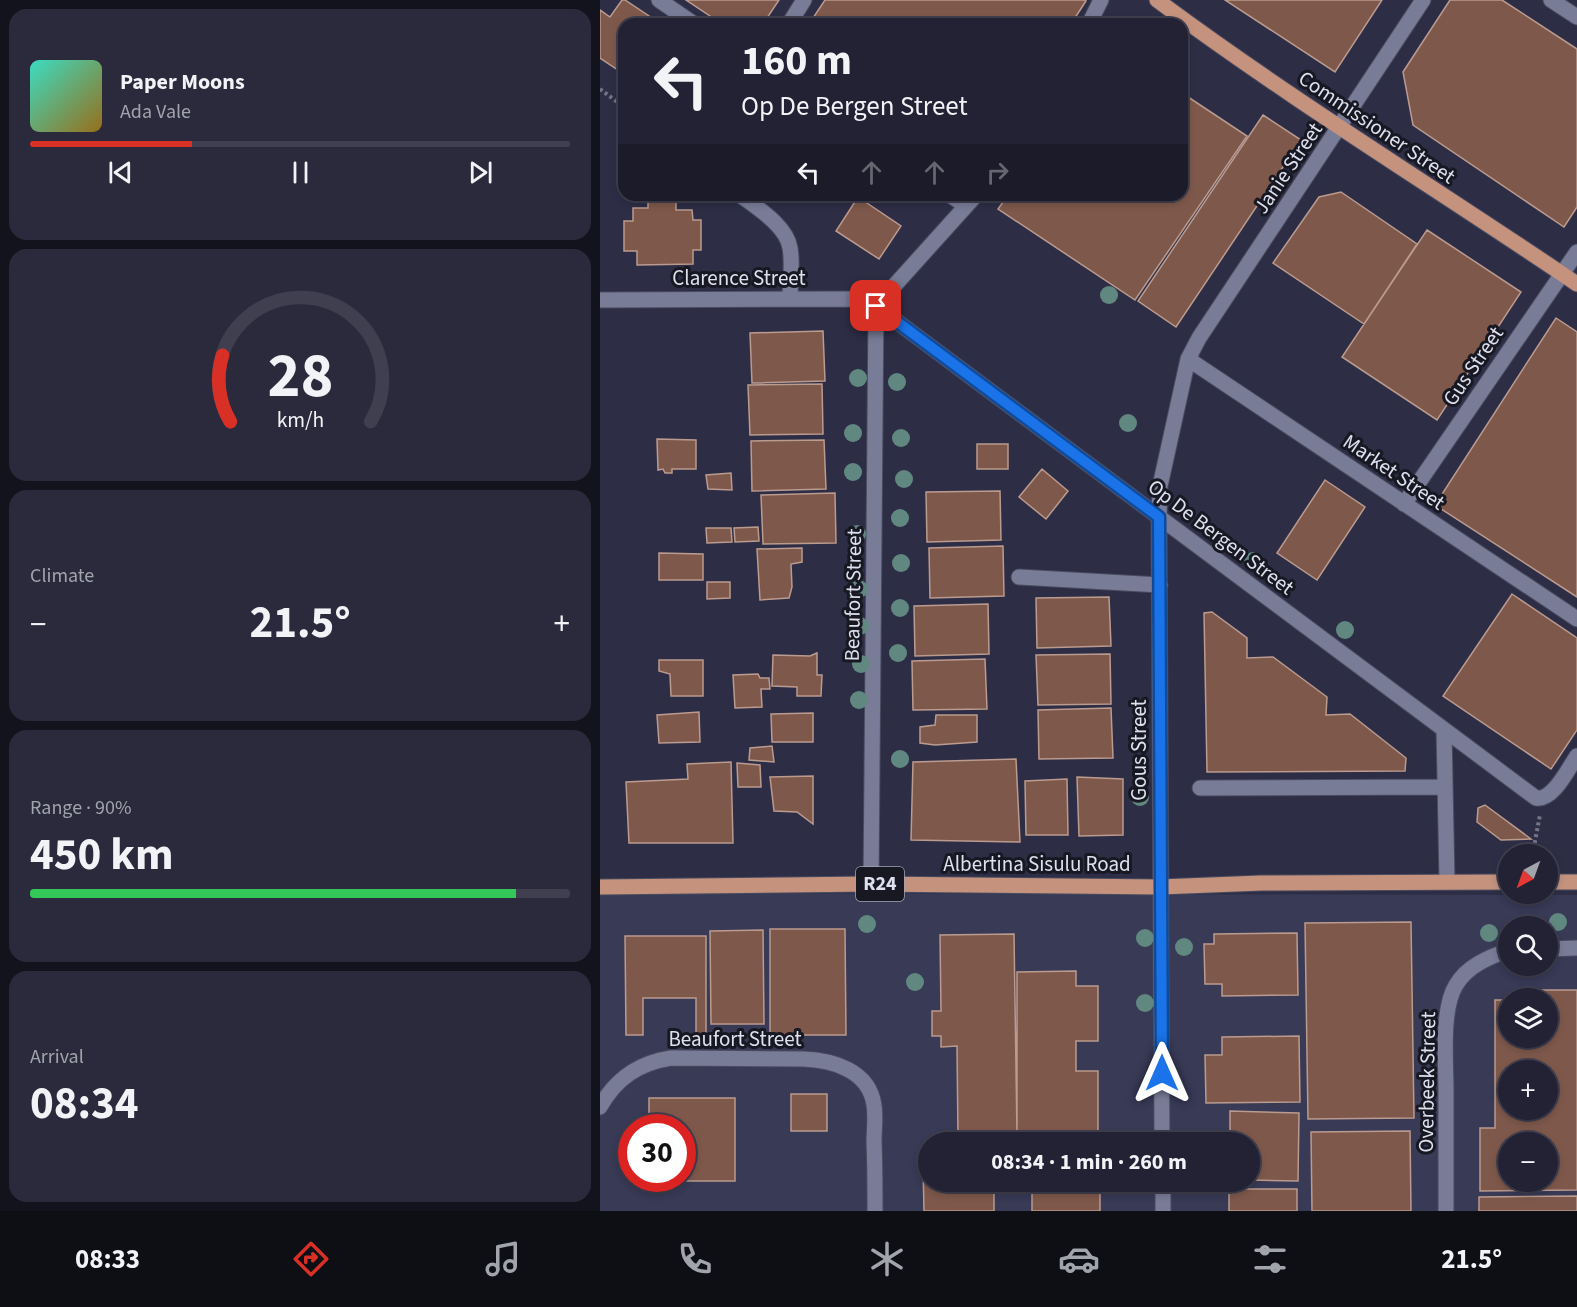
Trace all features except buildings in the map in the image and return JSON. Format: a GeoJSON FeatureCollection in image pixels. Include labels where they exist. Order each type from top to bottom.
{"type":"FeatureCollection","features":[{"type":"Feature","properties":{"kind":"main road","name":"Commissioner Street"},"geometry":{"type":"LineString","coordinates":[[1157,0],[1182,18]]}},
{"type":"Feature","properties":{"kind":"main road","name":"Commissioner Street"},"geometry":{"type":"LineString","coordinates":[[1188,23],[1340,128],[1577,284]]}},
{"type":"Feature","properties":{"kind":"main road","name":"Albertina Sisulu Road"},"geometry":{"type":"LineString","coordinates":[[600,886],[871,884],[1160,886],[1498,882]]}},
{"type":"Feature","properties":{"kind":"main road"},"geometry":{"type":"LineString","coordinates":[[1558,882],[1577,882]]}},
{"type":"Feature","properties":{"kind":"street"},"geometry":{"type":"LineString","coordinates":[[658,0],[685,18]]}},
{"type":"Feature","properties":{"kind":"street"},"geometry":{"type":"LineString","coordinates":[[793,18],[804,0]]}},
{"type":"Feature","properties":{"kind":"street"},"geometry":{"type":"LineString","coordinates":[[1092,18],[1101,0]]}},
{"type":"Feature","properties":{"kind":"street","name":"Janie Street"},"geometry":{"type":"LineString","coordinates":[[1188,359],[1199,338],[1423,0]]}},
{"type":"Feature","properties":{"kind":"street"},"geometry":{"type":"LineString","coordinates":[[1551,0],[1577,17]]}},
{"type":"Feature","properties":{"kind":"street"},"geometry":{"type":"LineString","coordinates":[[748,201],[772,220],[787,238],[790,248],[790,299]]}},
{"type":"Feature","properties":{"kind":"street"},"geometry":{"type":"LineString","coordinates":[[876,306],[971,201]]}},
{"type":"Feature","properties":{"kind":"street","name":"Gus Street"},"geometry":{"type":"LineString","coordinates":[[1404,504],[1577,252]]}},
{"type":"Feature","properties":{"kind":"street","name":"Clarence Street"},"geometry":{"type":"LineString","coordinates":[[600,300],[852,299],[876,306]]}},
{"type":"Feature","properties":{"kind":"street","name":"Op De Bergen Street"},"geometry":{"type":"LineString","coordinates":[[876,306],[1444,730],[1536,798],[1542,799]]}},
{"type":"Feature","properties":{"kind":"street","name":"Beaufort Street"},"geometry":{"type":"LineString","coordinates":[[871,884],[876,306]]}},
{"type":"Feature","properties":{"kind":"street","name":"Market Street"},"geometry":{"type":"LineString","coordinates":[[1188,359],[1577,619]]}},
{"type":"Feature","properties":{"kind":"street","name":"Gous Street"},"geometry":{"type":"LineString","coordinates":[[1162,1132],[1160,486],[1188,359]]}},
{"type":"Feature","properties":{"kind":"street"},"geometry":{"type":"LineString","coordinates":[[1019,577],[1160,585]]}},
{"type":"Feature","properties":{"kind":"street"},"geometry":{"type":"LineString","coordinates":[[1444,730],[1447,882]]}},
{"type":"Feature","properties":{"kind":"street"},"geometry":{"type":"LineString","coordinates":[[1542,799],[1550,795],[1577,756]]}},
{"type":"Feature","properties":{"kind":"street"},"geometry":{"type":"LineString","coordinates":[[1200,788],[1444,786]]}},
{"type":"Feature","properties":{"kind":"street"},"geometry":{"type":"LineString","coordinates":[[1558,949],[1577,948]]}},
{"type":"Feature","properties":{"kind":"street","name":"Overbeek Street"},"geometry":{"type":"LineString","coordinates":[[1446,1211],[1446,1032],[1450,999],[1456,984],[1467,972],[1498,954]]}},
{"type":"Feature","properties":{"kind":"street","name":"Beaufort Street"},"geometry":{"type":"LineString","coordinates":[[600,1107],[618,1082],[632,1070],[645,1064],[671,1058],[823,1060],[848,1069],[865,1084],[874,1104],[875,1211]]}},
{"type":"Feature","properties":{"kind":"street"},"geometry":{"type":"LineString","coordinates":[[1163,1192],[1163,1211]]}},
{"type":"Feature","properties":{"kind":"path"},"geometry":{"type":"LineString","coordinates":[[600,89],[618,102]]}},
{"type":"Feature","properties":{"kind":"path"},"geometry":{"type":"LineString","coordinates":[[1535,844],[1542,799]]}},
{"type":"Feature","properties":{"kind":"shaded area"},"geometry":{"type":"Polygon","coordinates":[[[600,893],[1498,895],[1498,904],[1558,904],[1558,895],[1577,895],[1577,1211],[600,1211],[600,893]]]}},
{"type":"Feature","properties":{"kind":"route"},"geometry":{"type":"LineString","coordinates":[[876,306],[1159,517],[1162,1073]]}}]}
